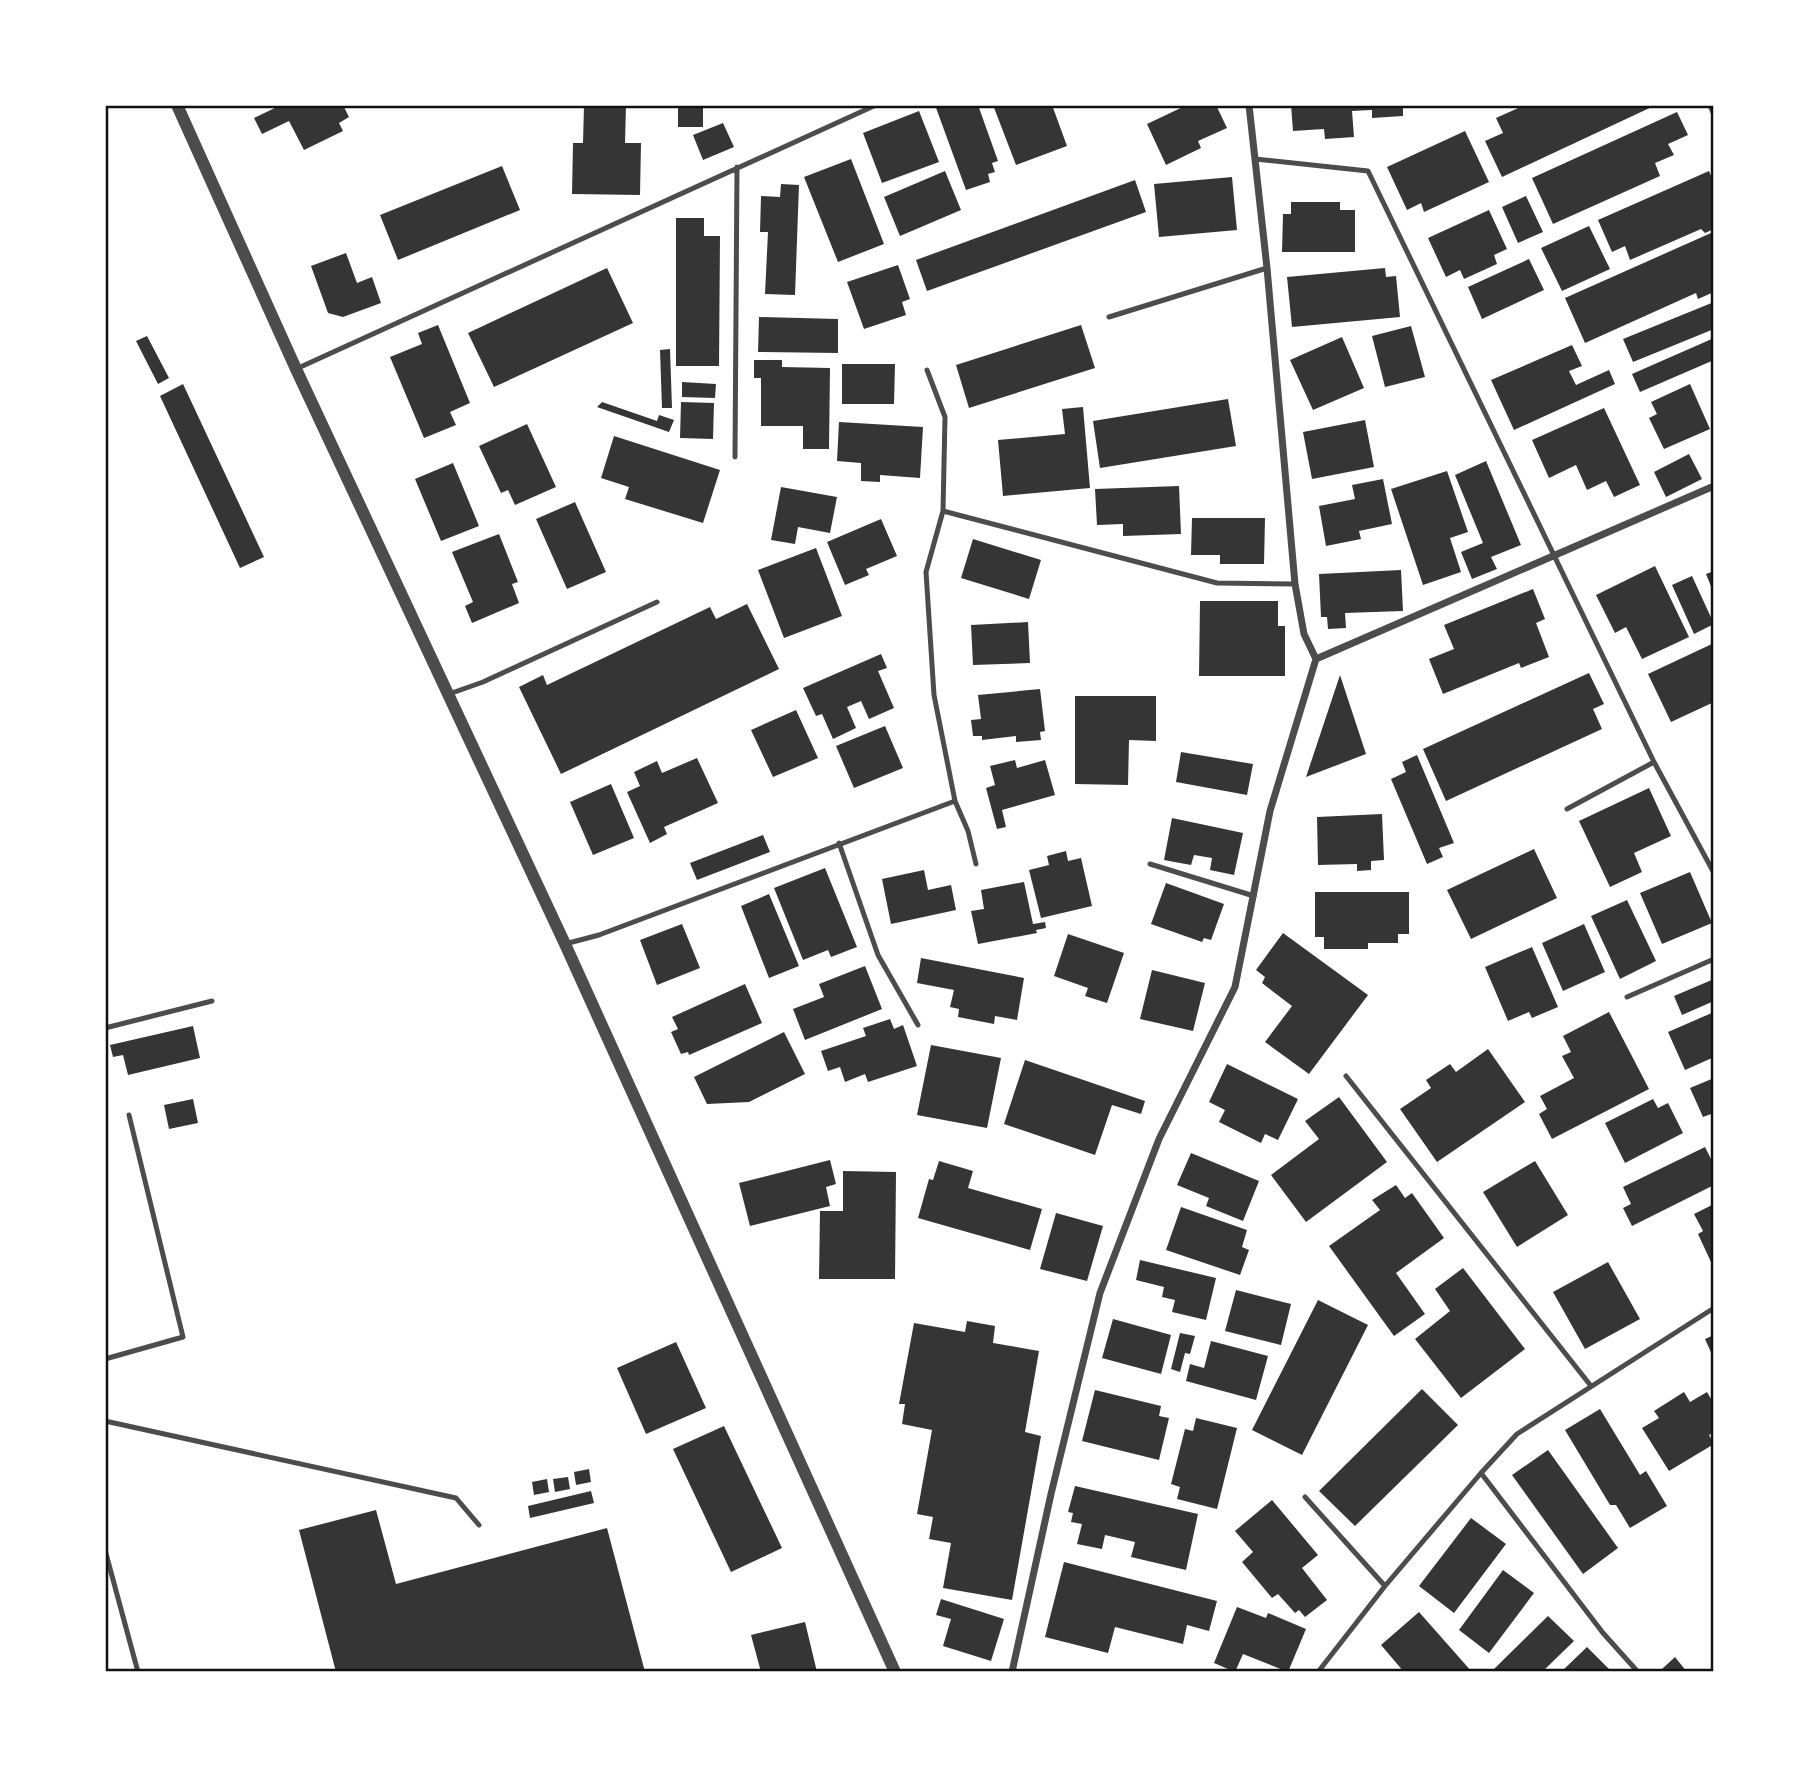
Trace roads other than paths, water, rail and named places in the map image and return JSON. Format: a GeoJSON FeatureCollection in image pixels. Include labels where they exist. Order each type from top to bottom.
{"type":"FeatureCollection","features":[{"type":"Feature","properties":{"kind":"street"},"geometry":{"type":"LineString","coordinates":[[177,105],[296,369],[565,944],[895,1672]]}},
{"type":"Feature","properties":{"kind":"street"},"geometry":{"type":"LineString","coordinates":[[1012,1672],[1051,1494],[1100,1293],[1159,1139],[1235,987],[1270,811],[1316,659],[1304,634],[1294,584],[1267,268],[1249,105]]}},
{"type":"Feature","properties":{"kind":"street"},"geometry":{"type":"LineString","coordinates":[[1711,105],[1714,112]]}},
{"type":"Feature","properties":{"kind":"street"},"geometry":{"type":"LineString","coordinates":[[1316,659],[1714,485]]}},
{"type":"Feature","properties":{"kind":"lane"},"geometry":{"type":"LineString","coordinates":[[296,369],[876,105]]}},
{"type":"Feature","properties":{"kind":"lane"},"geometry":{"type":"LineString","coordinates":[[1255,159],[1368,171],[1654,762],[1714,873]]}},
{"type":"Feature","properties":{"kind":"lane"},"geometry":{"type":"LineString","coordinates":[[735,457],[737,167]]}},
{"type":"Feature","properties":{"kind":"lane"},"geometry":{"type":"LineString","coordinates":[[1110,317],[1267,268]]}},
{"type":"Feature","properties":{"kind":"lane"},"geometry":{"type":"LineString","coordinates":[[927,370],[945,417],[943,511],[926,572],[934,695],[955,801],[968,831],[976,864]]}},
{"type":"Feature","properties":{"kind":"lane"},"geometry":{"type":"LineString","coordinates":[[943,511],[1217,583],[1294,584]]}},
{"type":"Feature","properties":{"kind":"lane"},"geometry":{"type":"LineString","coordinates":[[448,694],[483,682],[657,602]]}},
{"type":"Feature","properties":{"kind":"lane"},"geometry":{"type":"LineString","coordinates":[[1567,809],[1654,762]]}},
{"type":"Feature","properties":{"kind":"lane"},"geometry":{"type":"LineString","coordinates":[[565,944],[599,935],[955,801]]}},
{"type":"Feature","properties":{"kind":"lane"},"geometry":{"type":"LineString","coordinates":[[839,843],[878,955],[918,1025]]}},
{"type":"Feature","properties":{"kind":"lane"},"geometry":{"type":"LineString","coordinates":[[1150,864],[1254,896]]}},
{"type":"Feature","properties":{"kind":"lane"},"geometry":{"type":"LineString","coordinates":[[1627,997],[1714,959]]}},
{"type":"Feature","properties":{"kind":"lane"},"geometry":{"type":"LineString","coordinates":[[105,1028],[212,1001]]}},
{"type":"Feature","properties":{"kind":"lane"},"geometry":{"type":"LineString","coordinates":[[1346,1076],[1591,1386]]}},
{"type":"Feature","properties":{"kind":"lane"},"geometry":{"type":"LineString","coordinates":[[105,1359],[183,1337],[129,1115]]}},
{"type":"Feature","properties":{"kind":"lane"},"geometry":{"type":"LineString","coordinates":[[1318,1672],[1385,1586],[1517,1434],[1714,1308]]}},
{"type":"Feature","properties":{"kind":"lane"},"geometry":{"type":"LineString","coordinates":[[105,1421],[456,1498],[479,1525]]}},
{"type":"Feature","properties":{"kind":"lane"},"geometry":{"type":"LineString","coordinates":[[1481,1473],[1603,1633],[1638,1672]]}},
{"type":"Feature","properties":{"kind":"lane"},"geometry":{"type":"LineString","coordinates":[[1305,1497],[1385,1586]]}},
{"type":"Feature","properties":{"kind":"lane"},"geometry":{"type":"LineString","coordinates":[[105,1550],[138,1672]]}}]}
